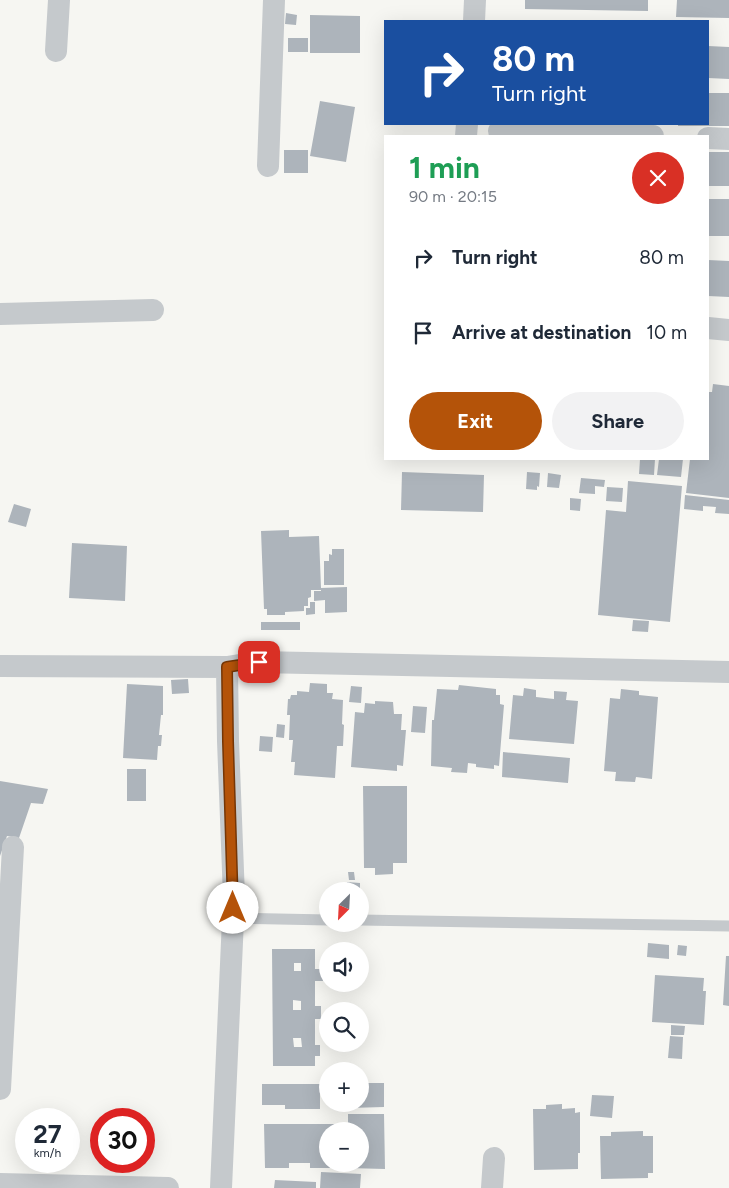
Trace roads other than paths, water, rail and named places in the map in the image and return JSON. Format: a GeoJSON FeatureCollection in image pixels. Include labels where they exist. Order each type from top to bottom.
{"type":"FeatureCollection","features":[{"type":"Feature","properties":{"kind":"street"},"geometry":{"type":"LineString","coordinates":[[56,51],[59,0]]}},
{"type":"Feature","properties":{"kind":"street"},"geometry":{"type":"LineString","coordinates":[[268,166],[274,0]]}},
{"type":"Feature","properties":{"kind":"street"},"geometry":{"type":"LineString","coordinates":[[474,20],[475,0]]}},
{"type":"Feature","properties":{"kind":"street"},"geometry":{"type":"LineString","coordinates":[[499,132],[614,135]]}},
{"type":"Feature","properties":{"kind":"street"},"geometry":{"type":"LineString","coordinates":[[709,138],[729,139]]}},
{"type":"Feature","properties":{"kind":"street"},"geometry":{"type":"LineString","coordinates":[[0,314],[153,310]]}},
{"type":"Feature","properties":{"kind":"street"},"geometry":{"type":"LineString","coordinates":[[709,328],[729,330]]}},
{"type":"Feature","properties":{"kind":"street"},"geometry":{"type":"LineString","coordinates":[[0,666],[227,667],[259,662],[276,662],[729,672]]}},
{"type":"Feature","properties":{"kind":"street"},"geometry":{"type":"LineString","coordinates":[[221,1188],[234,897],[227,667]]}},
{"type":"Feature","properties":{"kind":"street"},"geometry":{"type":"LineString","coordinates":[[0,1089],[13,847]]}},
{"type":"Feature","properties":{"kind":"street"},"geometry":{"type":"LineString","coordinates":[[492,1188],[494,1158]]}},
{"type":"Feature","properties":{"kind":"street"},"geometry":{"type":"LineString","coordinates":[[0,1184],[168,1188]]}},
{"type":"Feature","properties":{"kind":"lane"},"geometry":{"type":"LineString","coordinates":[[233,918],[319,920]]}},
{"type":"Feature","properties":{"kind":"lane"},"geometry":{"type":"LineString","coordinates":[[369,920],[729,926]]}}]}
